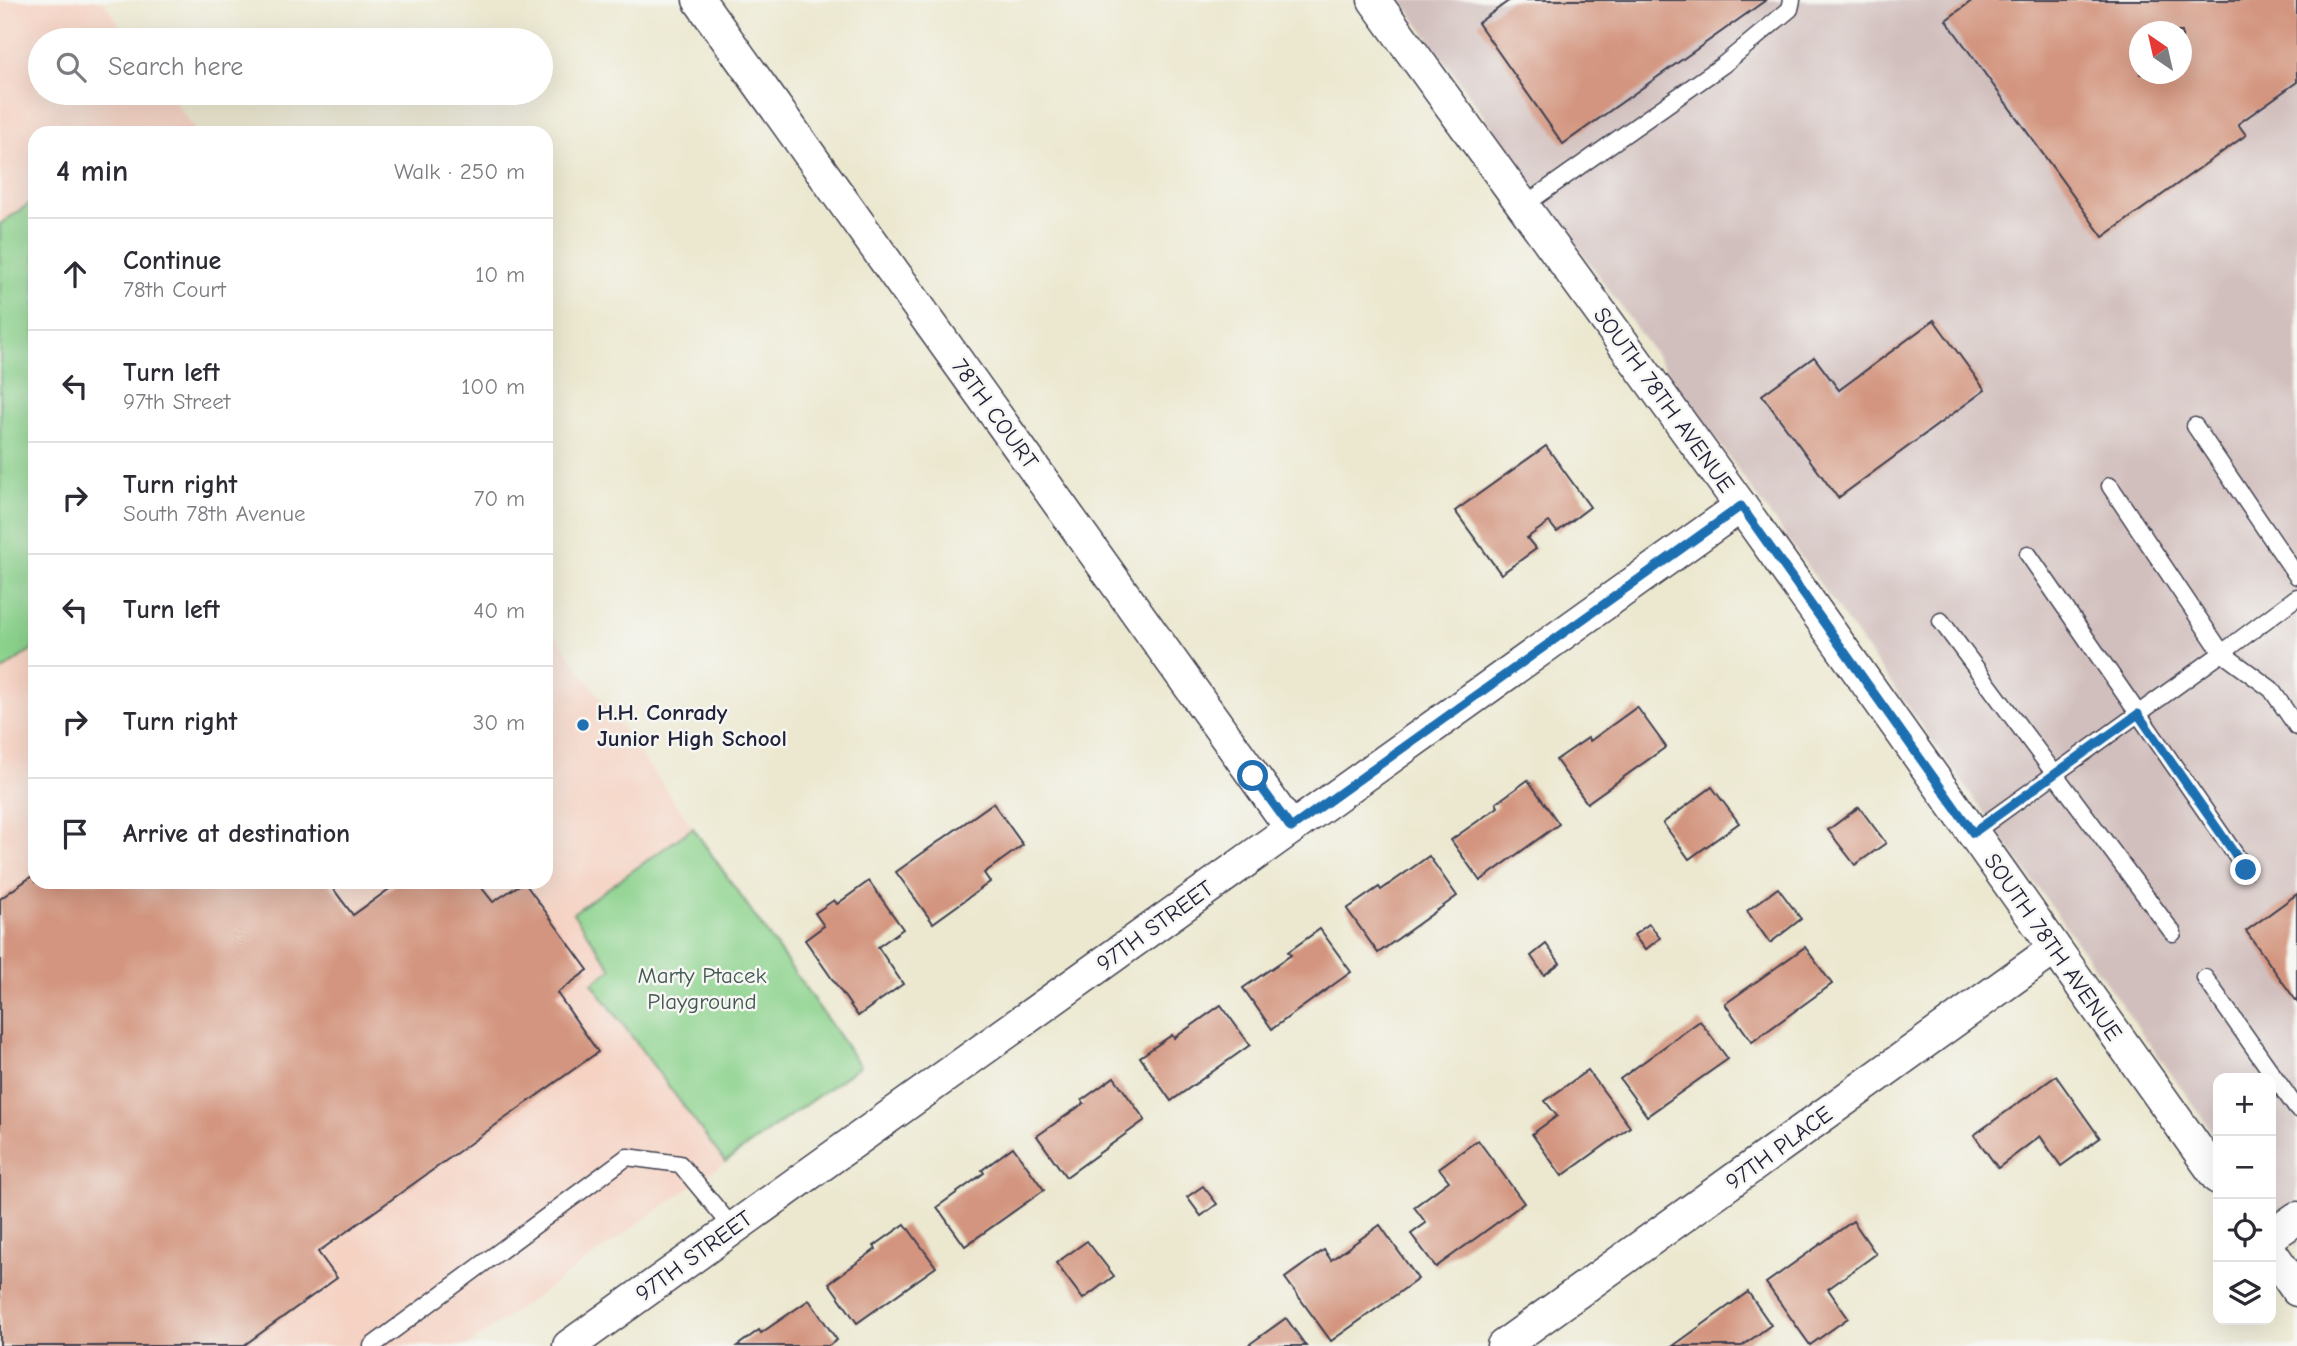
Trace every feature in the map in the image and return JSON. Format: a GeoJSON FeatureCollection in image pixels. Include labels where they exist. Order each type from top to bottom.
{"type":"FeatureCollection","features":[{"type":"Feature","properties":{"kind":"street","name":"78TH COURT"},"geometry":{"type":"LineString","coordinates":[[699,0],[1291,828]]}},
{"type":"Feature","properties":{"kind":"street","name":"SOUTH 78TH AVENUE"},"geometry":{"type":"LineString","coordinates":[[1374,0],[1741,506],[2213,1171]]}},
{"type":"Feature","properties":{"kind":"street","name":"97TH STREET"},"geometry":{"type":"LineString","coordinates":[[569,1346],[1741,506]]}},
{"type":"Feature","properties":{"kind":"street","name":"97TH PLACE"},"geometry":{"type":"LineString","coordinates":[[1503,1346],[2054,949]]}},
{"type":"Feature","properties":{"kind":"street"},"geometry":{"type":"LineString","coordinates":[[2276,1233],[2297,1218]]}},
{"type":"Feature","properties":{"kind":"street"},"geometry":{"type":"LineString","coordinates":[[2276,1259],[2297,1290]]}},
{"type":"Feature","properties":{"kind":"lane"},"geometry":{"type":"LineString","coordinates":[[1523,206],[1723,65],[1790,9],[1792,0]]}},
{"type":"Feature","properties":{"kind":"lane"},"geometry":{"type":"LineString","coordinates":[[2195,426],[2297,576]]}},
{"type":"Feature","properties":{"kind":"lane"},"geometry":{"type":"LineString","coordinates":[[2110,486],[2222,653],[2271,689],[2297,727]]}},
{"type":"Feature","properties":{"kind":"lane"},"geometry":{"type":"LineString","coordinates":[[2028,554],[2246,870]]}},
{"type":"Feature","properties":{"kind":"lane"},"geometry":{"type":"LineString","coordinates":[[1973,833],[2297,597]]}},
{"type":"Feature","properties":{"kind":"lane"},"geometry":{"type":"LineString","coordinates":[[1941,621],[2173,933]]}},
{"type":"Feature","properties":{"kind":"lane"},"geometry":{"type":"LineString","coordinates":[[2206,978],[2297,1109]]}},
{"type":"Feature","properties":{"kind":"lane"},"geometry":{"type":"LineString","coordinates":[[372,1346],[628,1157],[680,1164],[733,1228]]}},
{"type":"Feature","properties":{"kind":"shaded area","name":"H.H. Conrady Junior High School"},"geometry":{"type":"Polygon","coordinates":[[[0,0],[102,0],[122,28],[28,28],[28,105],[177,105],[192,126],[28,126],[28,889],[553,889],[553,632],[693,828],[573,913],[613,969],[593,983],[725,1162],[467,1346],[0,1346],[0,0]]]}},
{"type":"Feature","properties":{"kind":"shaded area"},"geometry":{"type":"Polygon","coordinates":[[[1401,0],[2297,0],[2297,1248],[2276,1218],[2276,1073],[2213,1073],[2213,1132],[1401,0]]]}},
{"type":"Feature","properties":{"kind":"green space"},"geometry":{"type":"Polygon","coordinates":[[[28,205],[28,652],[0,672],[0,224],[28,205]]]}},
{"type":"Feature","properties":{"kind":"green space","name":"Marty Ptacek Playground"},"geometry":{"type":"Polygon","coordinates":[[[693,828],[860,1066],[725,1162],[592,983],[612,969],[573,913],[693,828]]]}},
{"type":"Feature","properties":{"kind":"building"},"geometry":{"type":"Polygon","coordinates":[[[1510,0],[1766,0],[1563,144],[1478,23],[1510,0]]]}},
{"type":"Feature","properties":{"kind":"building"},"geometry":{"type":"Polygon","coordinates":[[[1973,0],[2297,0],[2297,82],[2238,124],[2246,135],[2103,237],[1946,20],[1973,0]]]}},
{"type":"Feature","properties":{"kind":"building"},"geometry":{"type":"Polygon","coordinates":[[[1934,320],[1985,390],[1838,498],[1762,395],[1814,357],[1839,390],[1934,320]]]}},
{"type":"Feature","properties":{"kind":"building"},"geometry":{"type":"Polygon","coordinates":[[[1546,446],[1590,507],[1557,532],[1549,522],[1527,538],[1536,549],[1501,574],[1455,511],[1546,446]]]}},
{"type":"Feature","properties":{"kind":"building"},"geometry":{"type":"Polygon","coordinates":[[[1637,707],[1666,747],[1587,803],[1556,760],[1588,738],[1590,741],[1637,707]]]}},
{"type":"Feature","properties":{"kind":"building"},"geometry":{"type":"Polygon","coordinates":[[[1528,780],[1559,824],[1480,881],[1451,840],[1498,807],[1496,803],[1528,780]]]}},
{"type":"Feature","properties":{"kind":"building"},"geometry":{"type":"Polygon","coordinates":[[[1712,787],[1739,823],[1689,859],[1663,823],[1712,787]]]}},
{"type":"Feature","properties":{"kind":"building"},"geometry":{"type":"Polygon","coordinates":[[[993,803],[1023,845],[984,873],[990,882],[933,923],[896,872],[993,803]]]}},
{"type":"Feature","properties":{"kind":"building"},"geometry":{"type":"Polygon","coordinates":[[[1859,807],[1886,843],[1855,865],[1828,830],[1859,807]]]}},
{"type":"Feature","properties":{"kind":"building"},"geometry":{"type":"Polygon","coordinates":[[[1429,856],[1457,896],[1378,953],[1347,909],[1379,887],[1381,890],[1429,856]]]}},
{"type":"Feature","properties":{"kind":"building","name":"H.H. Conrady Junior High School"},"geometry":{"type":"Polygon","coordinates":[[[28,879],[28,889],[333,889],[353,915],[389,889],[483,889],[493,902],[513,889],[529,889],[588,970],[557,993],[598,1052],[318,1252],[337,1278],[243,1346],[0,1346],[0,899],[28,879]]]}},
{"type":"Feature","properties":{"kind":"building"},"geometry":{"type":"Polygon","coordinates":[[[869,881],[903,929],[878,947],[903,984],[858,1016],[805,940],[824,926],[815,913],[834,900],[837,904],[869,881]]]}},
{"type":"Feature","properties":{"kind":"building"},"geometry":{"type":"Polygon","coordinates":[[[1778,888],[1801,919],[1770,943],[1747,911],[1778,888]]]}},
{"type":"Feature","properties":{"kind":"building"},"geometry":{"type":"Polygon","coordinates":[[[2297,894],[2297,1002],[2246,931],[2297,894]]]}},
{"type":"Feature","properties":{"kind":"building"},"geometry":{"type":"Polygon","coordinates":[[[1649,924],[1660,938],[1645,950],[1634,935],[1649,924]]]}},
{"type":"Feature","properties":{"kind":"building"},"geometry":{"type":"Polygon","coordinates":[[[1320,929],[1351,972],[1272,1029],[1243,988],[1291,955],[1288,952],[1320,929]]]}},
{"type":"Feature","properties":{"kind":"building"},"geometry":{"type":"Polygon","coordinates":[[[1546,944],[1560,963],[1544,975],[1531,956],[1546,944]]]}},
{"type":"Feature","properties":{"kind":"building"},"geometry":{"type":"Polygon","coordinates":[[[1805,947],[1832,984],[1752,1042],[1725,1004],[1805,947]]]}},
{"type":"Feature","properties":{"kind":"building"},"geometry":{"type":"Polygon","coordinates":[[[1221,1005],[1250,1045],[1171,1101],[1140,1057],[1172,1035],[1174,1038],[1221,1005]]]}},
{"type":"Feature","properties":{"kind":"building"},"geometry":{"type":"Polygon","coordinates":[[[1700,1021],[1728,1059],[1647,1116],[1620,1079],[1700,1021]]]}},
{"type":"Feature","properties":{"kind":"building"},"geometry":{"type":"Polygon","coordinates":[[[1588,1070],[1630,1127],[1562,1176],[1532,1134],[1557,1116],[1545,1101],[1588,1070]]]}},
{"type":"Feature","properties":{"kind":"building"},"geometry":{"type":"Polygon","coordinates":[[[2056,1076],[2100,1138],[2061,1166],[2040,1136],[1998,1168],[1974,1135],[2056,1076]]]}},
{"type":"Feature","properties":{"kind":"building"},"geometry":{"type":"Polygon","coordinates":[[[1114,1077],[1145,1120],[1066,1177],[1037,1136],[1084,1103],[1082,1100],[1114,1077]]]}},
{"type":"Feature","properties":{"kind":"building"},"geometry":{"type":"Polygon","coordinates":[[[1478,1140],[1524,1203],[1436,1267],[1411,1234],[1426,1223],[1414,1207],[1449,1181],[1439,1168],[1478,1140]]]}},
{"type":"Feature","properties":{"kind":"building"},"geometry":{"type":"Polygon","coordinates":[[[1013,1147],[1044,1190],[965,1246],[937,1207],[984,1173],[982,1170],[1013,1147]]]}},
{"type":"Feature","properties":{"kind":"building"},"geometry":{"type":"Polygon","coordinates":[[[1203,1186],[1217,1204],[1201,1216],[1187,1197],[1203,1186]]]}},
{"type":"Feature","properties":{"kind":"building"},"geometry":{"type":"Polygon","coordinates":[[[1853,1221],[1876,1254],[1828,1289],[1848,1318],[1810,1345],[1766,1283],[1853,1221]]]}},
{"type":"Feature","properties":{"kind":"building"},"geometry":{"type":"Polygon","coordinates":[[[905,1224],[936,1267],[857,1323],[829,1283],[905,1224]]]}},
{"type":"Feature","properties":{"kind":"building"},"geometry":{"type":"Polygon","coordinates":[[[1380,1225],[1418,1279],[1331,1341],[1285,1278],[1324,1250],[1331,1260],[1380,1225]]]}},
{"type":"Feature","properties":{"kind":"building"},"geometry":{"type":"Polygon","coordinates":[[[1087,1241],[1114,1276],[1083,1299],[1056,1263],[1087,1241]]]}},
{"type":"Feature","properties":{"kind":"building"},"geometry":{"type":"Polygon","coordinates":[[[1748,1292],[1771,1325],[1742,1346],[1673,1346],[1748,1292]]]}},
{"type":"Feature","properties":{"kind":"building"},"geometry":{"type":"Polygon","coordinates":[[[809,1300],[837,1340],[828,1346],[737,1346],[759,1330],[761,1333],[809,1300]]]}},
{"type":"Feature","properties":{"kind":"building"},"geometry":{"type":"Polygon","coordinates":[[[1286,1318],[1306,1346],[1247,1346],[1286,1318]]]}},
{"type":"Feature","properties":{"kind":"place","name":"H.H. Conrady Junior High School"},"geometry":{"type":"Point","coordinates":[583,725]}},
{"type":"Feature","properties":{"kind":"route"},"geometry":{"type":"LineString","coordinates":[[1253,776],[1291,828],[1741,506],[1973,833],[2138,714],[2246,870]]}}]}
